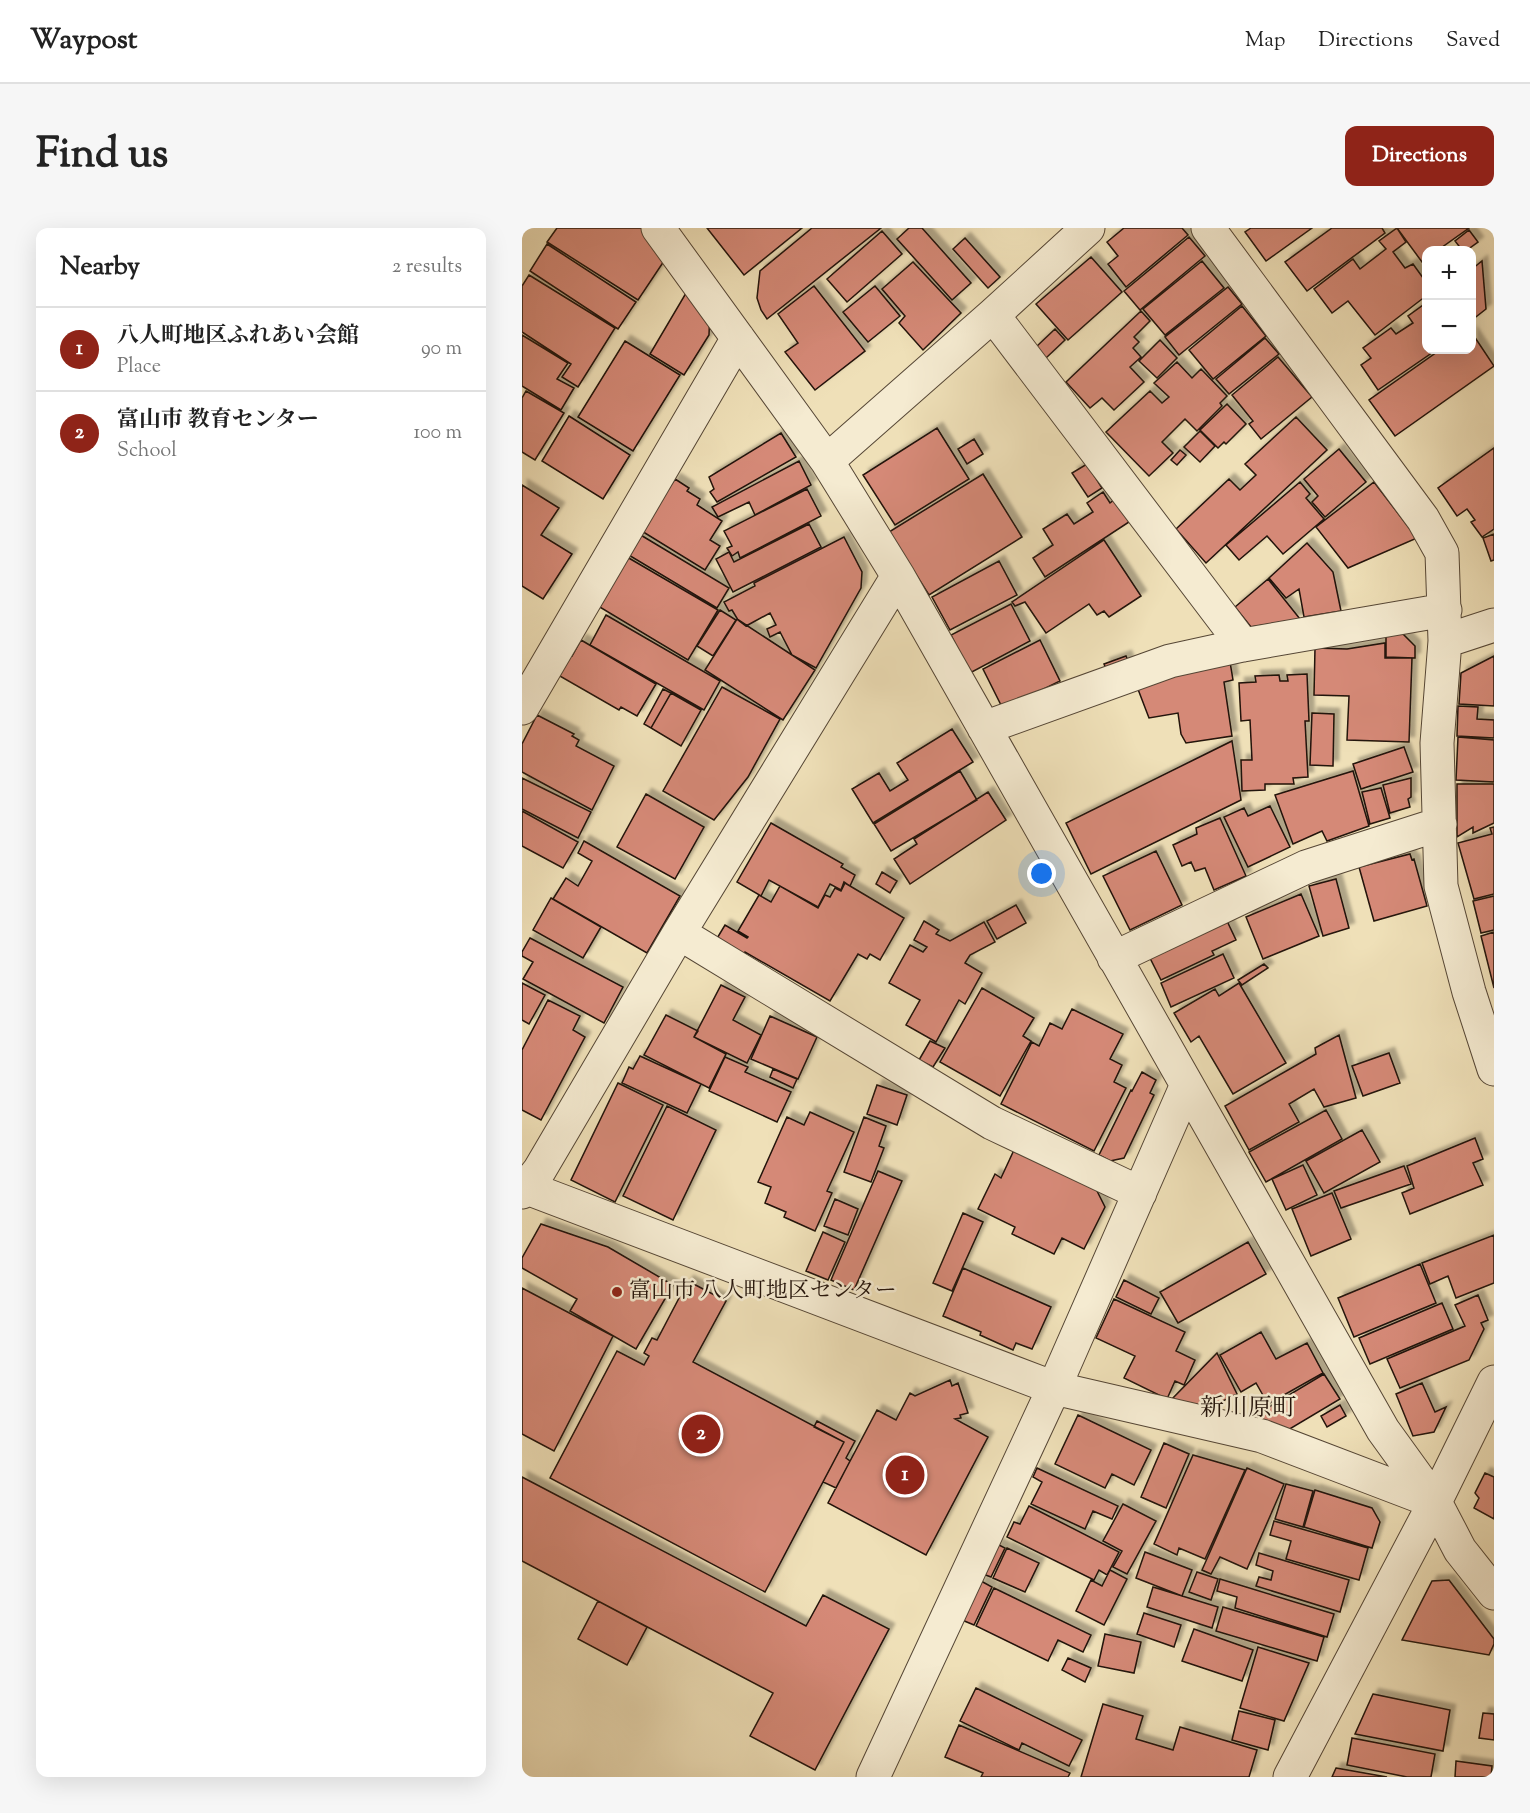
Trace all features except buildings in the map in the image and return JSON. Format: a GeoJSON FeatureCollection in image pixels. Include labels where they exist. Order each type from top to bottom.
{"type":"FeatureCollection","features":[{"type":"Feature","properties":{"kind":"street"},"geometry":{"type":"LineString","coordinates":[[658,228],[827,462],[898,576],[1186,1087],[1383,1430],[1435,1502],[1460,1550],[1494,1593]]}},
{"type":"Feature","properties":{"kind":"street"},"geometry":{"type":"LineString","coordinates":[[827,462],[1088,228]]}},
{"type":"Feature","properties":{"kind":"street"},"geometry":{"type":"LineString","coordinates":[[1208,228],[1423,519],[1442,554],[1445,626],[1437,743],[1441,886],[1469,992],[1494,1069]]}},
{"type":"Feature","properties":{"kind":"street"},"geometry":{"type":"LineString","coordinates":[[993,315],[1243,645]]}},
{"type":"Feature","properties":{"kind":"street"},"geometry":{"type":"LineString","coordinates":[[522,708],[738,338]]}},
{"type":"Feature","properties":{"kind":"street"},"geometry":{"type":"LineString","coordinates":[[898,576],[679,933],[539,1171],[523,1189],[1054,1388],[1262,1436],[1435,1502]]}},
{"type":"Feature","properties":{"kind":"street"},"geometry":{"type":"LineString","coordinates":[[984,728],[1170,661],[1243,645],[1445,626],[1494,625]]}},
{"type":"Feature","properties":{"kind":"street"},"geometry":{"type":"LineString","coordinates":[[1114,958],[1306,867],[1440,824]]}},
{"type":"Feature","properties":{"kind":"street"},"geometry":{"type":"LineString","coordinates":[[679,933],[992,1124],[1140,1192]]}},
{"type":"Feature","properties":{"kind":"street"},"geometry":{"type":"LineString","coordinates":[[873,1777],[1054,1388],[1186,1087]]}},
{"type":"Feature","properties":{"kind":"street"},"geometry":{"type":"LineString","coordinates":[[1290,1777],[1435,1502],[1494,1382]]}},
{"type":"Feature","properties":{"kind":"place","name":"富山市 八人町地区センター"},"geometry":{"type":"Point","coordinates":[617,1292]}},
{"type":"Feature","properties":{"kind":"place","name":"富山市 教育センター"},"geometry":{"type":"Point","coordinates":[701,1434]}},
{"type":"Feature","properties":{"kind":"place","name":"八人町地区ふれあい会館"},"geometry":{"type":"Point","coordinates":[905,1475]}},
{"type":"Feature","properties":{"kind":"district","name":"新川原町"},"geometry":{"type":"Point","coordinates":[1248,1409]}}]}
